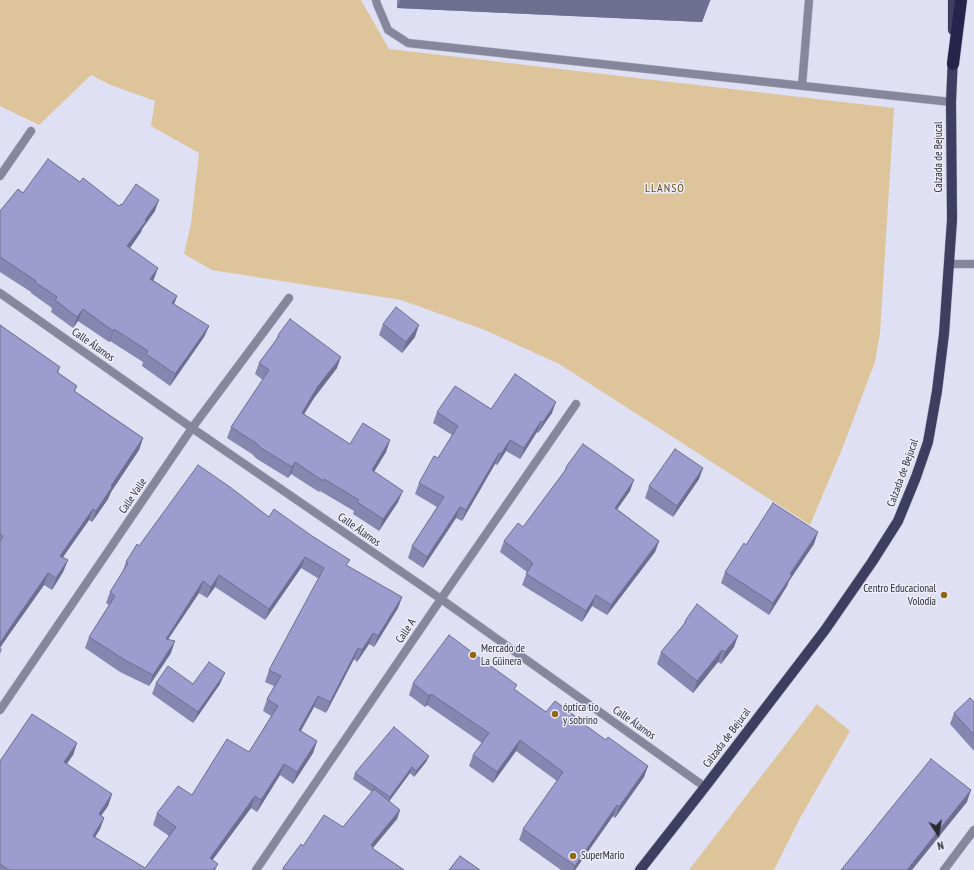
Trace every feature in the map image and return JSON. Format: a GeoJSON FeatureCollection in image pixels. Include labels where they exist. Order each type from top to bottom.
{"type":"FeatureCollection","features":[{"type":"Feature","properties":{"kind":"highway"},"geometry":{"type":"LineString","coordinates":[[953,64],[961,0]]}},
{"type":"Feature","properties":{"kind":"main road","name":"Calzada de Bejucal"},"geometry":{"type":"LineString","coordinates":[[640,870],[825,630],[872,562],[898,521],[916,477],[928,442],[937,391],[950,264],[952,220],[951,102],[953,64],[953,0]]}},
{"type":"Feature","properties":{"kind":"street"},"geometry":{"type":"LineString","coordinates":[[376,0],[388,30],[408,43],[951,102]]}},
{"type":"Feature","properties":{"kind":"street"},"geometry":{"type":"LineString","coordinates":[[802,86],[809,0]]}},
{"type":"Feature","properties":{"kind":"street"},"geometry":{"type":"LineString","coordinates":[[0,176],[31,131]]}},
{"type":"Feature","properties":{"kind":"street"},"geometry":{"type":"LineString","coordinates":[[950,264],[974,264]]}},
{"type":"Feature","properties":{"kind":"street","name":"Calle Álamos"},"geometry":{"type":"LineString","coordinates":[[0,293],[192,428],[441,599],[705,787]]}},
{"type":"Feature","properties":{"kind":"street","name":"Calle Valle"},"geometry":{"type":"LineString","coordinates":[[0,710],[192,428],[289,298]]}},
{"type":"Feature","properties":{"kind":"street","name":"Calle A"},"geometry":{"type":"LineString","coordinates":[[256,870],[576,404]]}},
{"type":"Feature","properties":{"kind":"street"},"geometry":{"type":"LineString","coordinates":[[944,870],[974,830]]}},
{"type":"Feature","properties":{"kind":"shaded area"},"geometry":{"type":"Polygon","coordinates":[[[0,0],[361,0],[389,49],[894,108],[880,333],[875,362],[842,449],[810,525],[559,364],[485,330],[401,300],[212,270],[184,254],[191,224],[199,153],[151,126],[155,101],[111,85],[91,75],[39,125],[0,106],[0,0]]]}},
{"type":"Feature","properties":{"kind":"shaded area"},"geometry":{"type":"Polygon","coordinates":[[[817,704],[850,731],[800,818],[775,868],[773,870],[689,870],[817,704]]]}},
{"type":"Feature","properties":{"kind":"building"},"geometry":{"type":"Polygon","coordinates":[[[48,159],[80,182],[83,178],[119,206],[121,204],[122,205],[136,184],[159,200],[145,220],[146,221],[127,246],[158,268],[150,279],[177,296],[172,303],[209,326],[175,374],[146,354],[148,351],[114,329],[113,331],[83,309],[77,317],[55,300],[57,297],[0,257],[0,211],[18,189],[23,193],[48,159]]]}},
{"type":"Feature","properties":{"kind":"building"},"geometry":{"type":"Polygon","coordinates":[[[396,307],[419,325],[406,342],[383,324],[396,307]]]}},
{"type":"Feature","properties":{"kind":"building"},"geometry":{"type":"Polygon","coordinates":[[[290,319],[341,357],[318,386],[302,413],[350,444],[363,423],[390,440],[372,470],[403,491],[383,519],[357,502],[359,500],[324,479],[323,481],[295,462],[292,467],[231,427],[269,370],[259,363],[290,319]]]}},
{"type":"Feature","properties":{"kind":"building"},"geometry":{"type":"Polygon","coordinates":[[[0,325],[60,367],[57,372],[77,386],[74,391],[143,438],[96,511],[93,509],[60,556],[68,560],[56,578],[48,573],[0,643],[0,541],[3,536],[0,534],[0,325]]]}},
{"type":"Feature","properties":{"kind":"building"},"geometry":{"type":"Polygon","coordinates":[[[515,374],[556,402],[543,422],[541,421],[524,448],[510,440],[501,454],[499,453],[466,510],[460,507],[427,557],[412,546],[444,497],[419,483],[434,456],[438,458],[458,426],[437,412],[455,386],[491,409],[515,374]]]}},
{"type":"Feature","properties":{"kind":"building"},"geometry":{"type":"Polygon","coordinates":[[[583,444],[634,480],[615,508],[659,541],[611,605],[596,595],[586,611],[526,574],[533,563],[504,541],[518,523],[523,527],[583,444]]]}},
{"type":"Feature","properties":{"kind":"building"},"geometry":{"type":"Polygon","coordinates":[[[675,449],[703,468],[677,506],[649,486],[675,449]]]}},
{"type":"Feature","properties":{"kind":"building"},"geometry":{"type":"Polygon","coordinates":[[[198,465],[269,517],[274,509],[312,536],[350,560],[346,565],[402,597],[378,636],[373,633],[362,650],[358,648],[330,702],[318,696],[299,730],[317,741],[297,772],[284,764],[261,800],[255,796],[210,858],[218,864],[213,870],[9,870],[0,864],[0,761],[32,714],[77,743],[64,762],[112,794],[99,814],[104,818],[93,836],[145,868],[176,827],[157,813],[178,786],[192,795],[227,739],[249,752],[278,706],[267,699],[281,676],[269,670],[324,568],[305,557],[269,609],[219,575],[211,587],[203,581],[166,639],[175,641],[153,675],[125,660],[89,637],[115,596],[110,592],[128,563],[126,562],[137,544],[139,546],[198,465]]]}},
{"type":"Feature","properties":{"kind":"building"},"geometry":{"type":"Polygon","coordinates":[[[773,503],[818,532],[773,603],[725,572],[744,543],[746,545],[773,503]]]}},
{"type":"Feature","properties":{"kind":"building"},"geometry":{"type":"Polygon","coordinates":[[[697,604],[738,636],[725,652],[722,650],[697,681],[661,652],[686,622],[685,621],[697,604]]]}},
{"type":"Feature","properties":{"kind":"building"},"geometry":{"type":"Polygon","coordinates":[[[449,635],[517,685],[514,689],[546,712],[555,701],[606,740],[608,737],[648,766],[619,807],[617,805],[575,866],[523,829],[563,772],[520,740],[497,772],[473,755],[489,733],[431,694],[429,696],[413,683],[449,635]]]}},
{"type":"Feature","properties":{"kind":"building"},"geometry":{"type":"Polygon","coordinates":[[[209,662],[225,673],[198,712],[156,683],[168,666],[193,684],[209,662]]]}},
{"type":"Feature","properties":{"kind":"building"},"geometry":{"type":"Polygon","coordinates":[[[970,698],[974,702],[974,735],[954,713],[970,698]]]}},
{"type":"Feature","properties":{"kind":"building"},"geometry":{"type":"Polygon","coordinates":[[[394,727],[429,756],[416,771],[412,767],[390,797],[355,773],[394,727]]]}},
{"type":"Feature","properties":{"kind":"building"},"geometry":{"type":"Polygon","coordinates":[[[931,759],[971,790],[907,870],[841,870],[931,759]]]}},
{"type":"Feature","properties":{"kind":"building"},"geometry":{"type":"Polygon","coordinates":[[[374,789],[400,810],[371,845],[373,846],[372,848],[404,870],[286,870],[283,868],[301,844],[303,846],[324,815],[343,827],[374,789]]]}},
{"type":"Feature","properties":{"kind":"building"},"geometry":{"type":"Polygon","coordinates":[[[460,856],[480,870],[449,870],[460,856]]]}},
{"type":"Feature","properties":{"kind":"place","name":"Centro Educacional Volodia"},"geometry":{"type":"Point","coordinates":[944,595]}},
{"type":"Feature","properties":{"kind":"place","name":"Mercado de La Güinera"},"geometry":{"type":"Point","coordinates":[473,655]}},
{"type":"Feature","properties":{"kind":"place","name":"óptica tío y sobrino"},"geometry":{"type":"Point","coordinates":[555,714]}},
{"type":"Feature","properties":{"kind":"place","name":"SuperMario"},"geometry":{"type":"Point","coordinates":[573,856]}},
{"type":"Feature","properties":{"kind":"district","name":"LLANSÓ"},"geometry":{"type":"Point","coordinates":[665,189]}}]}
